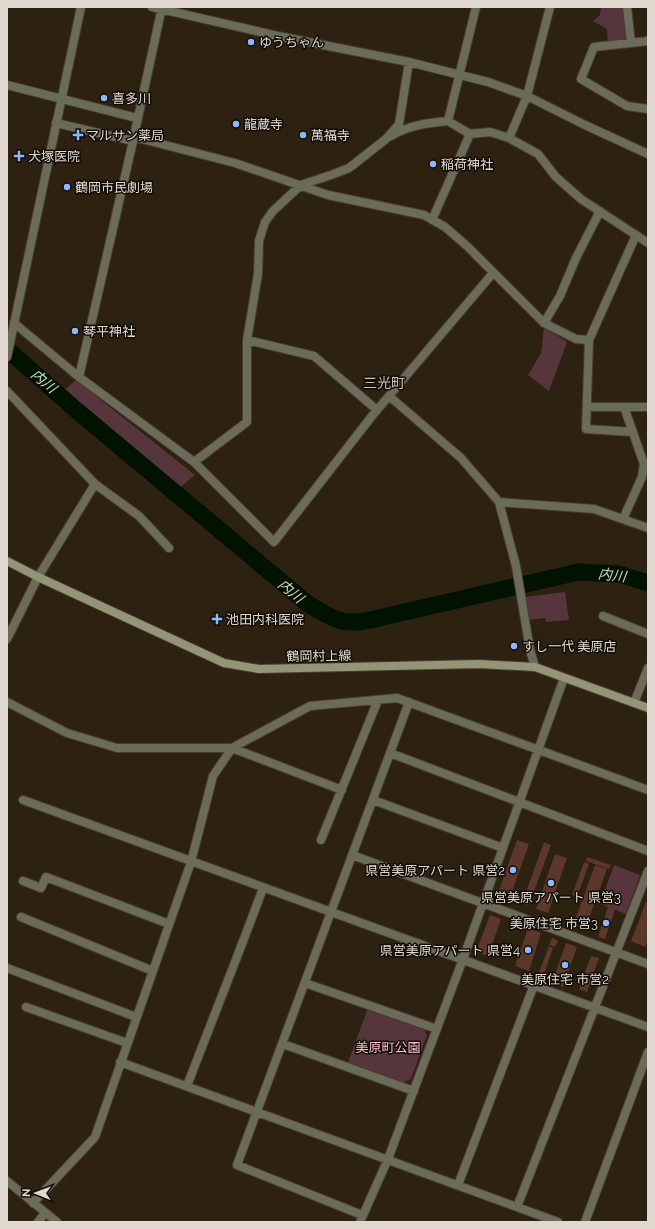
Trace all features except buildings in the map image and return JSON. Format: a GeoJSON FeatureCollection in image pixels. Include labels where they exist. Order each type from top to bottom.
{"type":"FeatureCollection","features":[{"type":"Feature","properties":{"kind":"main road","name":"鶴岡村上線"},"geometry":{"type":"LineString","coordinates":[[7,561],[38,577],[224,663],[259,669],[479,664],[535,667],[648,708]]}},
{"type":"Feature","properties":{"kind":"street"},"geometry":{"type":"LineString","coordinates":[[7,357],[81,7]]}},
{"type":"Feature","properties":{"kind":"street"},"geometry":{"type":"LineString","coordinates":[[152,7],[162,8],[278,36],[409,62],[488,82],[527,96],[648,154]]}},
{"type":"Feature","properties":{"kind":"street"},"geometry":{"type":"LineString","coordinates":[[448,121],[476,7]]}},
{"type":"Feature","properties":{"kind":"street"},"geometry":{"type":"LineString","coordinates":[[510,138],[527,96],[550,7]]}},
{"type":"Feature","properties":{"kind":"street"},"geometry":{"type":"LineString","coordinates":[[626,7],[631,43]]}},
{"type":"Feature","properties":{"kind":"street"},"geometry":{"type":"LineString","coordinates":[[79,377],[134,139],[162,8]]}},
{"type":"Feature","properties":{"kind":"street"},"geometry":{"type":"LineString","coordinates":[[648,41],[594,47],[581,79],[627,106],[648,109]]}},
{"type":"Feature","properties":{"kind":"street"},"geometry":{"type":"LineString","coordinates":[[386,139],[399,124],[409,62]]}},
{"type":"Feature","properties":{"kind":"street"},"geometry":{"type":"LineString","coordinates":[[7,85],[138,118]]}},
{"type":"Feature","properties":{"kind":"street"},"geometry":{"type":"LineString","coordinates":[[194,462],[247,422],[247,340],[258,274],[259,240],[265,222],[273,211],[301,185],[349,168],[386,139],[401,130],[424,123],[448,121],[470,134],[490,132],[510,138],[538,154],[556,177],[581,199],[648,243]]}},
{"type":"Feature","properties":{"kind":"street"},"geometry":{"type":"LineString","coordinates":[[56,123],[134,139],[235,163],[328,195],[424,215],[445,226],[544,323],[576,339],[589,340]]}},
{"type":"Feature","properties":{"kind":"street"},"geometry":{"type":"LineString","coordinates":[[432,220],[470,134]]}},
{"type":"Feature","properties":{"kind":"street"},"geometry":{"type":"LineString","coordinates":[[544,323],[560,296],[576,258],[600,212]]}},
{"type":"Feature","properties":{"kind":"street"},"geometry":{"type":"LineString","coordinates":[[633,432],[586,429],[589,340],[636,235]]}},
{"type":"Feature","properties":{"kind":"street"},"geometry":{"type":"LineString","coordinates":[[14,323],[79,377],[194,462],[274,542],[377,410],[493,273]]}},
{"type":"Feature","properties":{"kind":"street"},"geometry":{"type":"LineString","coordinates":[[247,340],[314,356],[377,410]]}},
{"type":"Feature","properties":{"kind":"street"},"geometry":{"type":"LineString","coordinates":[[7,391],[95,484],[139,516],[170,548]]}},
{"type":"Feature","properties":{"kind":"street"},"geometry":{"type":"LineString","coordinates":[[389,396],[461,458],[499,502],[516,566],[530,650],[535,667]]}},
{"type":"Feature","properties":{"kind":"street"},"geometry":{"type":"LineString","coordinates":[[587,406],[648,407]]}},
{"type":"Feature","properties":{"kind":"street"},"geometry":{"type":"LineString","coordinates":[[623,519],[642,477],[644,464],[624,407]]}},
{"type":"Feature","properties":{"kind":"street"},"geometry":{"type":"LineString","coordinates":[[7,639],[38,577],[95,484]]}},
{"type":"Feature","properties":{"kind":"street"},"geometry":{"type":"LineString","coordinates":[[499,502],[594,509],[648,528]]}},
{"type":"Feature","properties":{"kind":"street"},"geometry":{"type":"LineString","coordinates":[[603,616],[648,634]]}},
{"type":"Feature","properties":{"kind":"street"},"geometry":{"type":"LineString","coordinates":[[634,703],[648,668]]}},
{"type":"Feature","properties":{"kind":"street"},"geometry":{"type":"LineString","coordinates":[[409,702],[237,1165],[361,1219],[388,1159],[414,1091],[564,678]]}},
{"type":"Feature","properties":{"kind":"street"},"geometry":{"type":"LineString","coordinates":[[33,1203],[95,1137],[191,862],[213,776],[232,748],[310,706],[397,698],[648,790]]}},
{"type":"Feature","properties":{"kind":"street"},"geometry":{"type":"LineString","coordinates":[[321,840],[378,700]]}},
{"type":"Feature","properties":{"kind":"street"},"geometry":{"type":"LineString","coordinates":[[7,702],[67,733],[117,748],[232,748],[342,790]]}},
{"type":"Feature","properties":{"kind":"street"},"geometry":{"type":"LineString","coordinates":[[390,753],[520,801],[648,851]]}},
{"type":"Feature","properties":{"kind":"street"},"geometry":{"type":"LineString","coordinates":[[23,800],[648,1027]]}},
{"type":"Feature","properties":{"kind":"street"},"geometry":{"type":"LineString","coordinates":[[373,800],[503,848]]}},
{"type":"Feature","properties":{"kind":"street"},"geometry":{"type":"LineString","coordinates":[[352,855],[648,964]]}},
{"type":"Feature","properties":{"kind":"street"},"geometry":{"type":"LineString","coordinates":[[517,1207],[648,871]]}},
{"type":"Feature","properties":{"kind":"street"},"geometry":{"type":"LineString","coordinates":[[24,881],[41,888],[46,877],[169,924]]}},
{"type":"Feature","properties":{"kind":"street"},"geometry":{"type":"LineString","coordinates":[[187,1086],[263,888]]}},
{"type":"Feature","properties":{"kind":"street"},"geometry":{"type":"LineString","coordinates":[[21,917],[152,971]]}},
{"type":"Feature","properties":{"kind":"street"},"geometry":{"type":"LineString","coordinates":[[7,968],[136,1017]]}},
{"type":"Feature","properties":{"kind":"street"},"geometry":{"type":"LineString","coordinates":[[305,983],[437,1029]]}},
{"type":"Feature","properties":{"kind":"street"},"geometry":{"type":"LineString","coordinates":[[458,1185],[534,985]]}},
{"type":"Feature","properties":{"kind":"street"},"geometry":{"type":"LineString","coordinates":[[26,1007],[127,1043]]}},
{"type":"Feature","properties":{"kind":"street"},"geometry":{"type":"LineString","coordinates":[[283,1044],[414,1091]]}},
{"type":"Feature","properties":{"kind":"street"},"geometry":{"type":"LineString","coordinates":[[585,1222],[648,1052]]}},
{"type":"Feature","properties":{"kind":"street"},"geometry":{"type":"LineString","coordinates":[[120,1062],[388,1159],[548,1220],[558,1222]]}},
{"type":"Feature","properties":{"kind":"street"},"geometry":{"type":"LineString","coordinates":[[7,1181],[56,1222]]}},
{"type":"Feature","properties":{"kind":"street"},"geometry":{"type":"LineString","coordinates":[[38,1222],[45,1213]]}},
{"type":"Feature","properties":{"kind":"green space"},"geometry":{"type":"Polygon","coordinates":[[[601,7],[625,7],[629,42],[608,43],[607,29],[593,21],[600,15],[601,7]]]}},
{"type":"Feature","properties":{"kind":"green space"},"geometry":{"type":"Polygon","coordinates":[[[544,327],[567,342],[549,391],[528,375],[541,353],[544,327]]]}},
{"type":"Feature","properties":{"kind":"green space"},"geometry":{"type":"Polygon","coordinates":[[[76,380],[195,475],[179,488],[61,393],[76,380]]]}},
{"type":"Feature","properties":{"kind":"green space"},"geometry":{"type":"Polygon","coordinates":[[[565,592],[569,620],[546,622],[545,618],[528,620],[526,597],[565,592]]]}},
{"type":"Feature","properties":{"kind":"green space"},"geometry":{"type":"Polygon","coordinates":[[[614,865],[640,875],[626,914],[600,904],[614,865]]]}},
{"type":"Feature","properties":{"kind":"green space","name":"美原町公園"},"geometry":{"type":"Polygon","coordinates":[[[368,1008],[423,1027],[427,1035],[411,1079],[400,1084],[347,1065],[368,1008]]]}},
{"type":"Feature","properties":{"kind":"waterway","name":"内川"},"geometry":{"type":"LineString","coordinates":[[7,349],[75,409],[308,604],[324,614],[338,620],[352,622],[368,620],[578,572],[619,574],[648,583]]}},
{"type":"Feature","properties":{"kind":"place","name":"ゆうちゃん"},"geometry":{"type":"Point","coordinates":[251,42]}},
{"type":"Feature","properties":{"kind":"place","name":"喜多川"},"geometry":{"type":"Point","coordinates":[104,98]}},
{"type":"Feature","properties":{"kind":"place","name":"龍蔵寺"},"geometry":{"type":"Point","coordinates":[236,124]}},
{"type":"Feature","properties":{"kind":"place","name":"マルサン薬局"},"geometry":{"type":"Point","coordinates":[78,135]}},
{"type":"Feature","properties":{"kind":"place","name":"萬福寺"},"geometry":{"type":"Point","coordinates":[303,135]}},
{"type":"Feature","properties":{"kind":"place","name":"犬塚医院"},"geometry":{"type":"Point","coordinates":[19,156]}},
{"type":"Feature","properties":{"kind":"place","name":"稲荷神社"},"geometry":{"type":"Point","coordinates":[433,164]}},
{"type":"Feature","properties":{"kind":"place","name":"鶴岡市民劇場"},"geometry":{"type":"Point","coordinates":[67,187]}},
{"type":"Feature","properties":{"kind":"place","name":"琴平神社"},"geometry":{"type":"Point","coordinates":[75,331]}},
{"type":"Feature","properties":{"kind":"place","name":"池田内科医院"},"geometry":{"type":"Point","coordinates":[217,619]}},
{"type":"Feature","properties":{"kind":"place","name":"すし一代 美原店"},"geometry":{"type":"Point","coordinates":[514,646]}},
{"type":"Feature","properties":{"kind":"place","name":"県営美原アパート 県営2"},"geometry":{"type":"Point","coordinates":[513,870]}},
{"type":"Feature","properties":{"kind":"place","name":"県営美原アパート 県営3"},"geometry":{"type":"Point","coordinates":[551,883]}},
{"type":"Feature","properties":{"kind":"place","name":"美原住宅 市営3"},"geometry":{"type":"Point","coordinates":[606,923]}},
{"type":"Feature","properties":{"kind":"place","name":"県営美原アパート 県営4"},"geometry":{"type":"Point","coordinates":[528,950]}},
{"type":"Feature","properties":{"kind":"place","name":"美原住宅 市営2"},"geometry":{"type":"Point","coordinates":[565,965]}},
{"type":"Feature","properties":{"kind":"district","name":"三光町"},"geometry":{"type":"Point","coordinates":[384,383]}}]}
